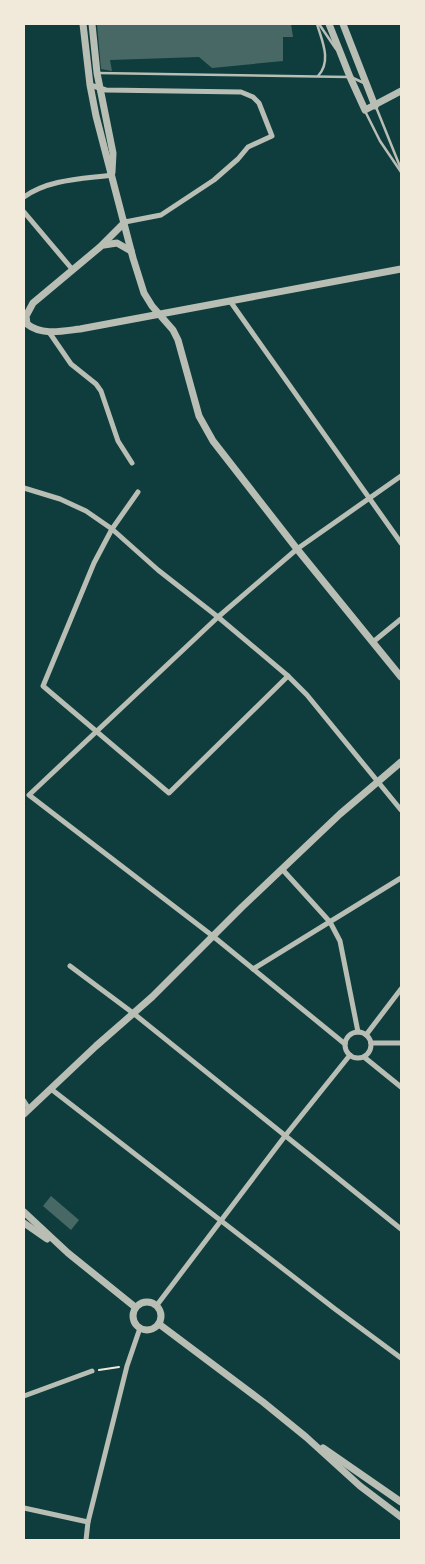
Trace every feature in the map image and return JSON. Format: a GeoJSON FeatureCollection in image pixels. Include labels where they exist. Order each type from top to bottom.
{"type":"FeatureCollection","features":[{"type":"Feature","properties":{"kind":"street"},"geometry":{"type":"LineString","coordinates":[[83,24],[90,85],[105,155],[125,222],[131,251],[144,293],[152,306],[173,330],[178,340],[199,416],[213,441],[297,549],[401,677]]}},
{"type":"Feature","properties":{"kind":"street"},"geometry":{"type":"LineString","coordinates":[[92,24],[97,73],[113,154],[112,175]]}},
{"type":"Feature","properties":{"kind":"street"},"geometry":{"type":"LineString","coordinates":[[328,24],[365,110],[401,91]]}},
{"type":"Feature","properties":{"kind":"street"},"geometry":{"type":"LineString","coordinates":[[343,24],[375,106]]}},
{"type":"Feature","properties":{"kind":"street"},"geometry":{"type":"LineString","coordinates":[[90,85],[100,89],[241,92],[259,103],[272,136],[248,147],[238,160],[214,180],[161,215],[125,222],[100,247],[33,304],[25,321],[33,328],[49,332],[80,329],[401,269]]}},
{"type":"Feature","properties":{"kind":"street"},"geometry":{"type":"LineString","coordinates":[[24,196],[32,190],[50,184],[112,175]]}},
{"type":"Feature","properties":{"kind":"street"},"geometry":{"type":"LineString","coordinates":[[24,212],[72,270]]}},
{"type":"Feature","properties":{"kind":"street"},"geometry":{"type":"LineString","coordinates":[[100,247],[117,242],[131,251]]}},
{"type":"Feature","properties":{"kind":"street"},"geometry":{"type":"LineString","coordinates":[[230,301],[401,542]]}},
{"type":"Feature","properties":{"kind":"street"},"geometry":{"type":"LineString","coordinates":[[49,332],[71,364],[96,384],[101,391],[118,441],[132,463]]}},
{"type":"Feature","properties":{"kind":"street"},"geometry":{"type":"LineString","coordinates":[[346,1044],[214,937],[30,795],[218,617],[297,549],[401,476]]}},
{"type":"Feature","properties":{"kind":"street"},"geometry":{"type":"LineString","coordinates":[[24,488],[60,499],[86,511],[112,529],[158,570],[288,676],[307,695],[401,810]]}},
{"type":"Feature","properties":{"kind":"street"},"geometry":{"type":"LineString","coordinates":[[138,492],[112,529],[94,563],[43,686],[168,793],[288,676]]}},
{"type":"Feature","properties":{"kind":"street"},"geometry":{"type":"LineString","coordinates":[[373,642],[401,619]]}},
{"type":"Feature","properties":{"kind":"street"},"geometry":{"type":"LineString","coordinates":[[26,1112],[214,937],[340,814],[401,762]]}},
{"type":"Feature","properties":{"kind":"street"},"geometry":{"type":"LineString","coordinates":[[282,869],[330,922],[340,941],[358,1032]]}},
{"type":"Feature","properties":{"kind":"street"},"geometry":{"type":"LineString","coordinates":[[253,969],[401,878]]}},
{"type":"Feature","properties":{"kind":"street"},"geometry":{"type":"LineString","coordinates":[[70,966],[133,1013],[401,1229]]}},
{"type":"Feature","properties":{"kind":"street"},"geometry":{"type":"LineString","coordinates":[[366,1035],[401,989]]}},
{"type":"Feature","properties":{"kind":"street"},"geometry":{"type":"LineString","coordinates":[[358,1032],[366,1035],[371,1043],[370,1051],[364,1057],[356,1058],[350,1055],[346,1050],[346,1044],[350,1036],[358,1032]]}},
{"type":"Feature","properties":{"kind":"street"},"geometry":{"type":"LineString","coordinates":[[371,1043],[401,1043]]}},
{"type":"Feature","properties":{"kind":"street"},"geometry":{"type":"LineString","coordinates":[[157,1305],[285,1136],[350,1055]]}},
{"type":"Feature","properties":{"kind":"street"},"geometry":{"type":"LineString","coordinates":[[364,1057],[401,1087]]}},
{"type":"Feature","properties":{"kind":"street"},"geometry":{"type":"LineString","coordinates":[[51,1089],[401,1358]]}},
{"type":"Feature","properties":{"kind":"street"},"geometry":{"type":"LineString","coordinates":[[24,1101],[26,1112]]}},
{"type":"Feature","properties":{"kind":"street"},"geometry":{"type":"LineString","coordinates":[[24,1212],[68,1253]]}},
{"type":"Feature","properties":{"kind":"street"},"geometry":{"type":"LineString","coordinates":[[24,1222],[68,1253],[135,1307]]}},
{"type":"Feature","properties":{"kind":"street"},"geometry":{"type":"LineString","coordinates":[[143,1302],[152,1302],[157,1305],[162,1313],[159,1324],[154,1329],[140,1328],[134,1321],[133,1312],[135,1307],[143,1302]]}},
{"type":"Feature","properties":{"kind":"street"},"geometry":{"type":"LineString","coordinates":[[159,1324],[263,1402],[306,1437],[360,1486],[401,1517]]}},
{"type":"Feature","properties":{"kind":"street"},"geometry":{"type":"LineString","coordinates":[[86,1540],[88,1522],[127,1366],[140,1328]]}},
{"type":"Feature","properties":{"kind":"street"},"geometry":{"type":"LineString","coordinates":[[24,1396],[92,1371]]}},
{"type":"Feature","properties":{"kind":"street"},"geometry":{"type":"LineString","coordinates":[[306,1437],[366,1476],[401,1502]]}},
{"type":"Feature","properties":{"kind":"street"},"geometry":{"type":"LineString","coordinates":[[24,1508],[88,1522]]}},
{"type":"Feature","properties":{"kind":"lane"},"geometry":{"type":"LineString","coordinates":[[318,24],[326,60],[323,70],[318,76]]}},
{"type":"Feature","properties":{"kind":"lane"},"geometry":{"type":"LineString","coordinates":[[318,24],[340,54]]}},
{"type":"Feature","properties":{"kind":"lane"},"geometry":{"type":"LineString","coordinates":[[97,73],[350,77],[358,79],[366,85]]}},
{"type":"Feature","properties":{"kind":"lane"},"geometry":{"type":"LineString","coordinates":[[375,106],[401,171]]}},
{"type":"Feature","properties":{"kind":"lane"},"geometry":{"type":"LineString","coordinates":[[365,110],[380,140],[401,171]]}},
{"type":"Feature","properties":{"kind":"path"},"geometry":{"type":"LineString","coordinates":[[92,1371],[127,1366]]}},
{"type":"Feature","properties":{"kind":"building"},"geometry":{"type":"Polygon","coordinates":[[[97,24],[291,24],[293,37],[283,37],[283,61],[212,68],[199,57],[110,60],[112,71],[101,69],[97,24]]]}},
{"type":"Feature","properties":{"kind":"building"},"geometry":{"type":"Polygon","coordinates":[[[51,1196],[79,1220],[71,1230],[43,1206],[51,1196]]]}}]}
